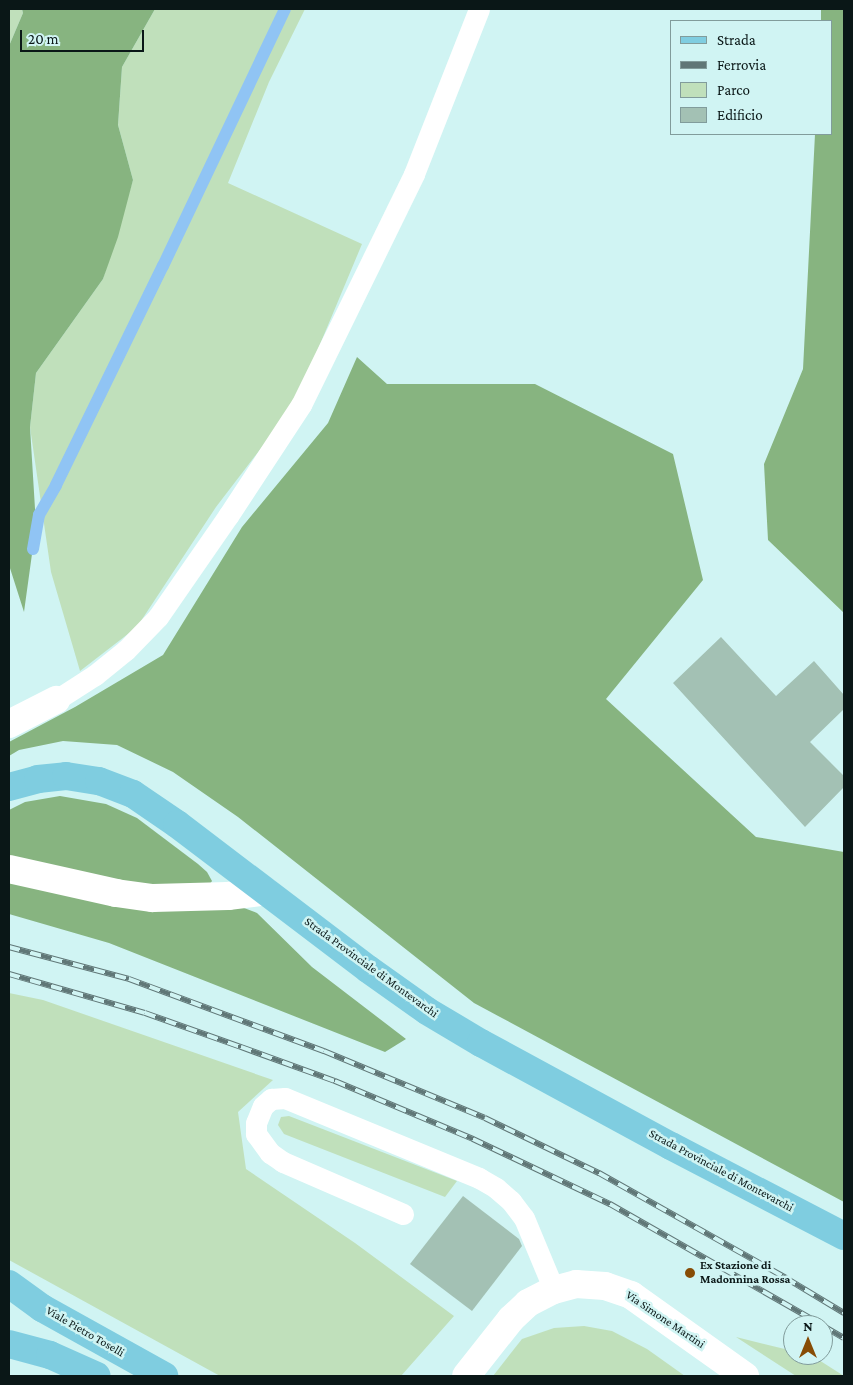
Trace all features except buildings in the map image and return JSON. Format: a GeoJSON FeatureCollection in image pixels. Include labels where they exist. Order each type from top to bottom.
{"type":"FeatureCollection","features":[{"type":"Feature","properties":{"kind":"main road","name":"Strada Provinciale di Montevarchi"},"geometry":{"type":"LineString","coordinates":[[9,787],[29,781],[66,776],[117,786],[149,804],[395,989],[454,1027],[671,1146],[844,1236]]}},
{"type":"Feature","properties":{"kind":"main road","name":"Viale Pietro Toselli"},"geometry":{"type":"LineString","coordinates":[[9,1284],[50,1312],[164,1376]]}},
{"type":"Feature","properties":{"kind":"main road"},"geometry":{"type":"LineString","coordinates":[[9,1344],[50,1355],[97,1376]]}},
{"type":"Feature","properties":{"kind":"street"},"geometry":{"type":"LineString","coordinates":[[9,724],[56,700]]}},
{"type":"Feature","properties":{"kind":"street"},"geometry":{"type":"LineString","coordinates":[[9,870],[116,894],[153,898],[228,896],[266,891]]}},
{"type":"Feature","properties":{"kind":"street","name":"Via Simone Martini"},"geometry":{"type":"LineString","coordinates":[[466,1376],[511,1318],[528,1303],[554,1290],[576,1284],[605,1286],[619,1290],[647,1305],[745,1376]]}},
{"type":"Feature","properties":{"kind":"lane"},"geometry":{"type":"LineString","coordinates":[[56,700],[95,675],[126,650],[158,617],[301,405],[414,174],[479,9]]}},
{"type":"Feature","properties":{"kind":"lane"},"geometry":{"type":"LineString","coordinates":[[403,1214],[283,1162],[270,1153],[256,1134],[256,1124],[263,1106],[271,1100],[285,1098],[479,1178],[496,1188],[511,1201],[524,1218],[554,1290]]}},
{"type":"Feature","properties":{"kind":"green space"},"geometry":{"type":"Polygon","coordinates":[[[9,9],[22,9],[23,13],[9,46],[9,9]]]}},
{"type":"Feature","properties":{"kind":"green space"},"geometry":{"type":"Polygon","coordinates":[[[22,9],[155,9],[122,67],[118,125],[133,180],[118,237],[103,279],[36,373],[30,427],[36,525],[24,612],[9,565],[9,46],[23,13],[22,9]]]}},
{"type":"Feature","properties":{"kind":"green space"},"geometry":{"type":"Polygon","coordinates":[[[155,9],[305,9],[269,82],[228,183],[362,244],[295,404],[216,507],[137,627],[80,671],[51,572],[30,427],[36,373],[103,279],[133,180],[118,125],[122,67],[155,9]]]}},
{"type":"Feature","properties":{"kind":"green space"},"geometry":{"type":"Polygon","coordinates":[[[821,9],[844,9],[844,613],[768,540],[764,464],[803,369],[815,135],[833,135],[833,20],[821,20],[821,9]]]}},
{"type":"Feature","properties":{"kind":"green space"},"geometry":{"type":"Polygon","coordinates":[[[357,357],[387,384],[535,384],[673,454],[703,580],[606,699],[756,837],[844,852],[844,1202],[474,1003],[238,817],[173,772],[117,745],[63,741],[19,750],[9,756],[9,742],[75,707],[163,655],[242,527],[328,423],[357,357]]]}},
{"type":"Feature","properties":{"kind":"green space"},"geometry":{"type":"Polygon","coordinates":[[[60,796],[106,804],[137,818],[198,864],[207,872],[212,881],[207,888],[198,889],[122,882],[9,856],[9,810],[25,802],[60,796]]]}},
{"type":"Feature","properties":{"kind":"green space"},"geometry":{"type":"Polygon","coordinates":[[[9,881],[236,905],[257,913],[312,967],[406,1039],[385,1052],[109,943],[9,914],[9,881]]]}},
{"type":"Feature","properties":{"kind":"green space"},"geometry":{"type":"Polygon","coordinates":[[[9,993],[43,1000],[273,1080],[238,1112],[246,1169],[355,1243],[454,1316],[401,1376],[220,1376],[9,1260],[9,993]]]}},
{"type":"Feature","properties":{"kind":"green space"},"geometry":{"type":"Polygon","coordinates":[[[289,1116],[457,1181],[445,1197],[284,1134],[278,1125],[281,1117],[289,1116]]]}},
{"type":"Feature","properties":{"kind":"green space"},"geometry":{"type":"Polygon","coordinates":[[[584,1326],[612,1331],[647,1349],[685,1376],[493,1376],[522,1339],[554,1328],[584,1326]]]}},
{"type":"Feature","properties":{"kind":"green space"},"geometry":{"type":"Polygon","coordinates":[[[736,1337],[783,1349],[783,1365],[827,1365],[844,1376],[796,1376],[736,1337]]]}},
{"type":"Feature","properties":{"kind":"waterway"},"geometry":{"type":"LineString","coordinates":[[33,549],[39,515],[56,485],[163,266],[285,9]]}},
{"type":"Feature","properties":{"kind":"railway"},"geometry":{"type":"LineString","coordinates":[[9,947],[129,979],[324,1051],[485,1118],[599,1173],[786,1278],[844,1313]]}},
{"type":"Feature","properties":{"kind":"railway"},"geometry":{"type":"LineString","coordinates":[[9,974],[145,1013],[241,1047],[335,1081],[473,1139],[610,1204],[804,1315]]}},
{"type":"Feature","properties":{"kind":"railway"},"geometry":{"type":"LineString","coordinates":[[833,1332],[844,1338]]}},
{"type":"Feature","properties":{"kind":"place","name":"Ex Stazione di Madonnina Rossa"},"geometry":{"type":"Point","coordinates":[690,1273]}}]}
